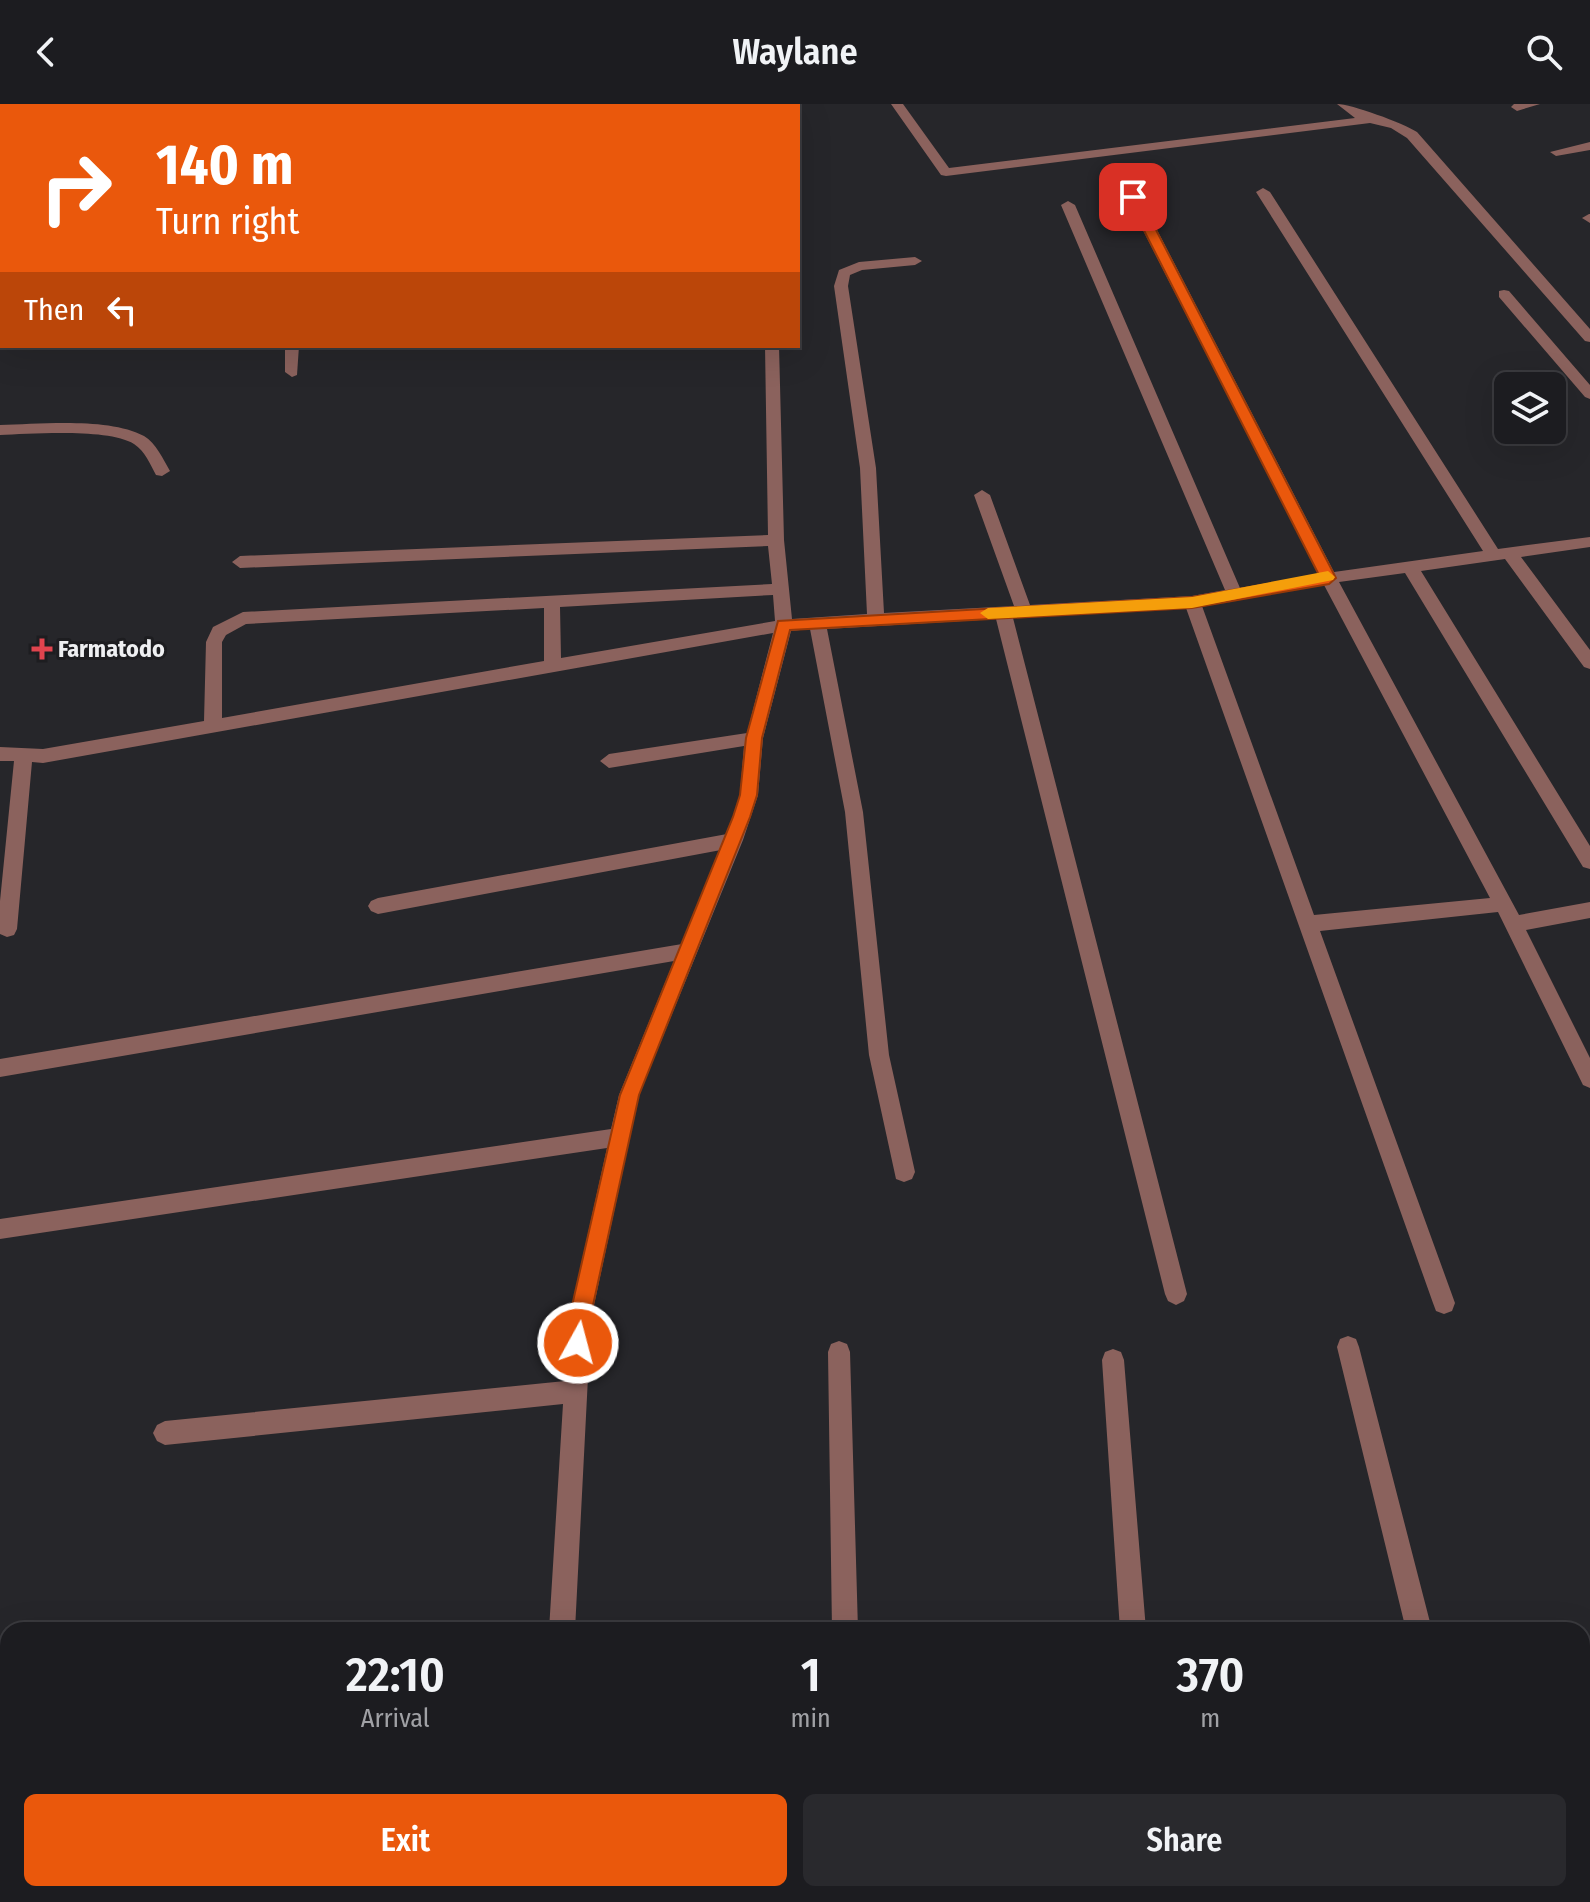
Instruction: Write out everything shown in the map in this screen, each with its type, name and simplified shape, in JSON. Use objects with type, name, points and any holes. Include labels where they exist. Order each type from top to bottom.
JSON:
[{"type":"street","points":[[897,104],[946,172],[1366,120],[1397,125],[1412,135],[1590,338]]},
{"type":"street","points":[[1343,104],[1366,120]]},
{"type":"street","points":[[1517,107],[1534,104]]},
{"type":"street","points":[[1556,152],[1590,146]]},
{"type":"street","points":[[1263,192],[1502,554],[1590,663]]},
{"type":"street","points":[[1133,197],[1329,578],[1504,904],[1590,1079]]},
{"type":"street","points":[[1068,205],[1235,595]]},
{"type":"street","points":[[876,620],[868,468],[841,286],[844,273],[859,266],[915,261]]},
{"type":"street","points":[[1504,294],[1590,394]]},
{"type":"street","points":[[292,348],[292,372]]},
{"type":"street","points":[[562,1622],[580,1319],[629,1095],[734,840],[749,795],[754,738],[784,625],[776,540],[772,348]]},
{"type":"street","points":[[0,430],[87,431],[136,438],[152,453],[162,471]]},
{"type":"street","points":[[982,495],[1024,612]]},
{"type":"street","points":[[240,562],[776,540]]},
{"type":"street","points":[[0,754],[23,757],[213,726],[784,625],[1192,602],[1329,578],[1590,542]]},
{"type":"street","points":[[1410,567],[1590,862]]},
{"type":"street","points":[[213,726],[214,642],[219,631],[243,618],[780,589]]},
{"type":"street","points":[[1192,602],[1444,1303]]},
{"type":"street","points":[[552,603],[553,666]]},
{"type":"street","points":[[1003,612],[1176,1294]]},
{"type":"street","points":[[817,623],[854,812],[879,1055],[904,1172]]},
{"type":"street","points":[[609,761],[754,738]]},
{"type":"street","points":[[7,929],[23,757]]},
{"type":"street","points":[[378,906],[734,840]]},
{"type":"street","points":[[1307,924],[1504,904]]},
{"type":"street","points":[[1514,924],[1590,910]]},
{"type":"street","points":[[0,1068],[686,951]]},
{"type":"street","points":[[0,1229],[620,1137]]},
{"type":"street","points":[[1348,1347],[1417,1622]]},
{"type":"street","points":[[839,1352],[845,1622]]},
{"type":"street","points":[[1113,1360],[1132,1622]]},
{"type":"street","points":[[165,1433],[575,1391]]},
{"type":"slow traffic","points":[[988,613],[1192,602],[1328,577]]},
{"type":"place","name":"Farmatodo","points":[[42,649]]},
{"type":"route","points":[[578,1343],[580,1319],[629,1095],[734,840],[749,795],[754,738],[784,625],[1192,602],[1329,578],[1133,197]]}]
